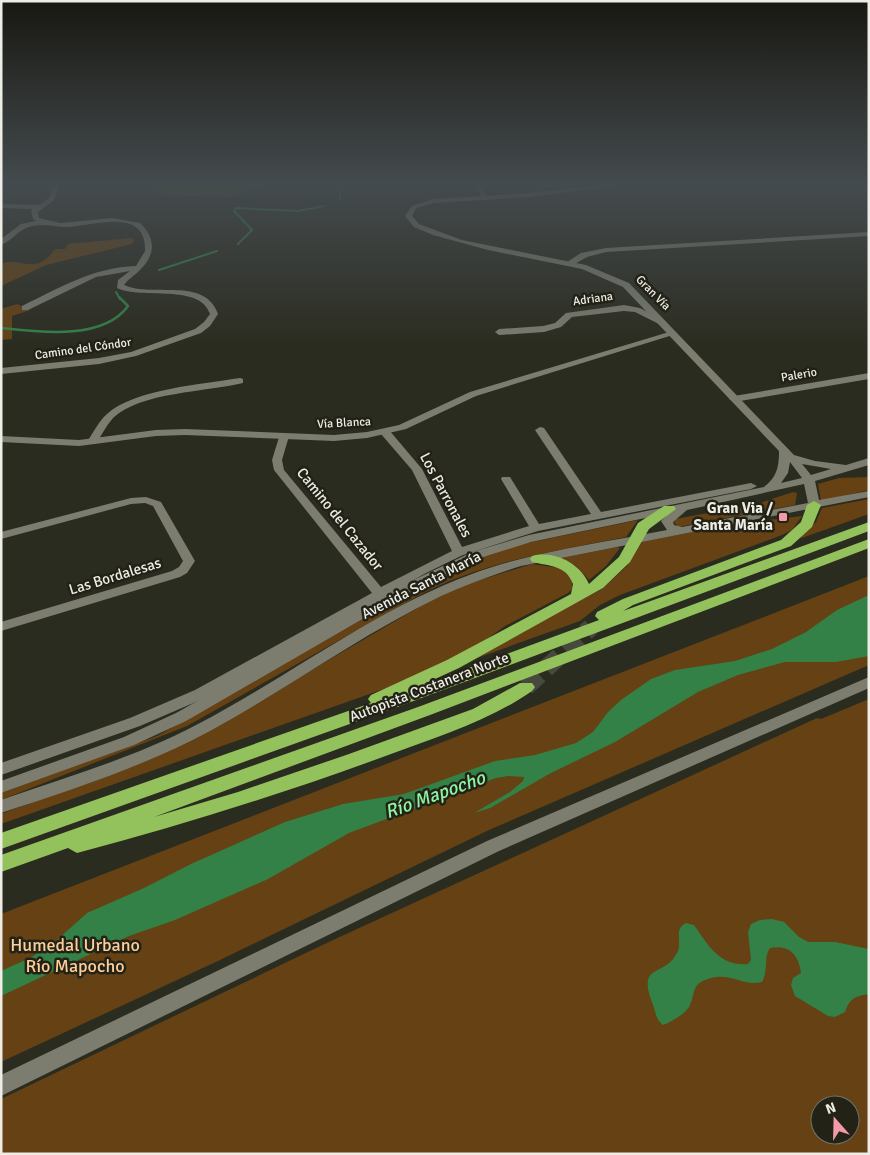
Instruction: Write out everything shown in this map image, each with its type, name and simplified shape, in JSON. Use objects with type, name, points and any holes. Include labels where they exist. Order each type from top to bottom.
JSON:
[{"type":"highway","points":[[603,616],[628,602],[786,543],[807,524],[814,505]]},
{"type":"highway","points":[[226,762],[412,684],[576,598],[615,571],[632,549],[635,540],[648,521],[669,509]]},
{"type":"highway","name":"Autopista Costanera Norte","points":[[1,841],[394,702],[869,526]]},
{"type":"highway","name":"Autopista Costanera Norte","points":[[6,862],[424,711],[869,543]]},
{"type":"highway","points":[[537,559],[558,562],[572,570],[581,584],[576,598]]},
{"type":"highway","points":[[6,862],[117,835],[260,793],[480,713],[514,696],[526,687]]},
{"type":"street","name":"Camino del Cóndor","points":[[1,371],[124,356],[198,331],[210,321],[214,314],[213,308],[200,297],[183,292],[121,287],[121,282],[147,258],[150,250],[147,239]]},
{"type":"street","name":"Gran Vía","points":[[452,239],[568,264],[598,272],[626,285],[787,454],[809,480]]},
{"type":"street","points":[[568,264],[584,255],[606,250],[788,239]]},
{"type":"street","points":[[24,308],[106,271],[136,268]]},
{"type":"street","name":"Adriana","points":[[499,332],[544,329],[558,325],[569,315],[624,308],[638,310],[662,322]]},
{"type":"street","name":"Vía Blanca","points":[[1,439],[65,443],[92,442],[170,432],[347,437],[385,432],[409,424],[474,394],[672,334]]},
{"type":"street","name":"Palerio","points":[[734,399],[869,376]]},
{"type":"street","points":[[92,442],[110,416],[128,405],[154,397],[240,381]]},
{"type":"street","points":[[540,430],[598,516]]},
{"type":"street","name":"Los Parronales","points":[[385,432],[414,463],[459,552]]},
{"type":"street","name":"Camino del Cazador","points":[[284,436],[277,460],[279,470],[379,593]]},
{"type":"street","points":[[767,490],[782,477],[787,454],[814,464],[850,467]]},
{"type":"street","name":"Avenida Santa María","points":[[1,787],[164,726],[407,588],[460,562],[521,541],[767,490],[809,480],[869,461]]},
{"type":"street","points":[[506,479],[536,528]]},
{"type":"street","points":[[809,480],[814,505]]},
{"type":"street","name":"Avenida Santa María","points":[[1,769],[169,708],[200,694],[379,593],[459,552],[536,528],[751,486]]},
{"type":"street","name":"Avenida Santa María","points":[[1,806],[181,738],[222,717],[421,600],[479,575],[537,559],[869,494]]},
{"type":"street","name":"Las Bordalesas","points":[[1,536],[131,501],[146,500],[157,504],[187,556],[188,561],[183,570],[1,627]]},
{"type":"street","points":[[681,531],[669,527],[667,521],[671,515],[686,506]]},
{"type":"street","points":[[1,1086],[501,842],[869,682]]},
{"type":"green space","points":[[122,239],[133,239],[134,241],[132,244],[46,265],[1,286],[1,264],[14,262],[34,264],[41,262],[48,258],[55,249],[65,249],[68,244]]},
{"type":"green space","points":[[17,304],[30,310],[12,316],[12,339],[1,340],[1,309]]},
{"type":"green space","points":[[869,477],[869,490],[821,501],[818,484],[839,478]]},
{"type":"green space","points":[[793,492],[797,493],[795,505],[678,527],[674,522],[675,519],[757,504]]},
{"type":"green space","points":[[869,499],[869,514],[802,538],[799,537],[816,522],[822,508]]},
{"type":"green space","points":[[802,516],[792,530],[782,535],[620,595],[600,605],[580,621],[477,658],[476,656],[602,589],[626,567],[642,542],[725,525]]},
{"type":"green space","points":[[638,520],[626,537],[518,559],[492,566],[441,585],[416,597],[187,726],[1,800],[1,793],[157,736],[412,591],[482,556],[518,545]]},
{"type":"green space","points":[[620,548],[606,566],[589,580],[577,567],[561,558]]},
{"type":"green space","points":[[532,564],[560,568],[572,579],[572,589],[568,593],[505,626],[477,646],[398,684],[1,824],[1,814],[131,766],[209,730],[426,603],[461,586]]},
{"type":"green space","name":"Humedal Urbano Río Mapocho","points":[[869,576],[869,665],[489,830],[220,960],[1,1062],[1,914]]},
{"type":"green space","points":[[869,699],[869,1154],[1,1154],[1,1099],[333,940],[817,718],[821,719]]},
{"type":"water","name":"Río Mapocho","points":[[869,595],[869,656],[836,662],[785,662],[738,675],[698,692],[615,742],[549,774],[490,808],[474,813],[510,792],[523,781],[524,777],[508,776],[496,778],[349,833],[268,879],[175,920],[129,936],[1,996],[1,971],[32,957],[58,939],[87,913],[144,888],[191,864],[285,822],[343,804],[404,794],[495,761],[535,755],[576,743],[593,732],[608,712],[621,700],[651,679],[675,670],[735,661],[772,649],[806,632],[837,610]]},
{"type":"water","points":[[772,919],[784,922],[799,937],[808,942],[835,942],[869,949],[869,994],[854,998],[845,1012],[835,1017],[828,1016],[795,996],[791,985],[793,978],[801,973],[798,961],[788,949],[777,947],[770,948],[768,952],[762,982],[755,983],[722,977],[705,980],[696,987],[686,1011],[666,1024],[663,1025],[659,1021],[656,1016],[648,982],[654,972],[672,961],[677,953],[679,949],[679,932],[682,926],[686,923],[694,925],[710,947],[722,958],[738,964],[748,964],[751,960],[748,932],[751,924],[760,920]]},
{"type":"waterway","points":[[238,244],[243,239]]},
{"type":"waterway","points":[[159,270],[217,251]]},
{"type":"waterway","points":[[116,292],[120,299]]},
{"type":"waterway","points":[[1,328],[69,332],[103,325],[117,317],[128,306],[119,297]]},
{"type":"tunnel","points":[[526,687],[591,627]]},
{"type":"place","name":"Gran Via / Santa María","points":[[783,517]]}]
